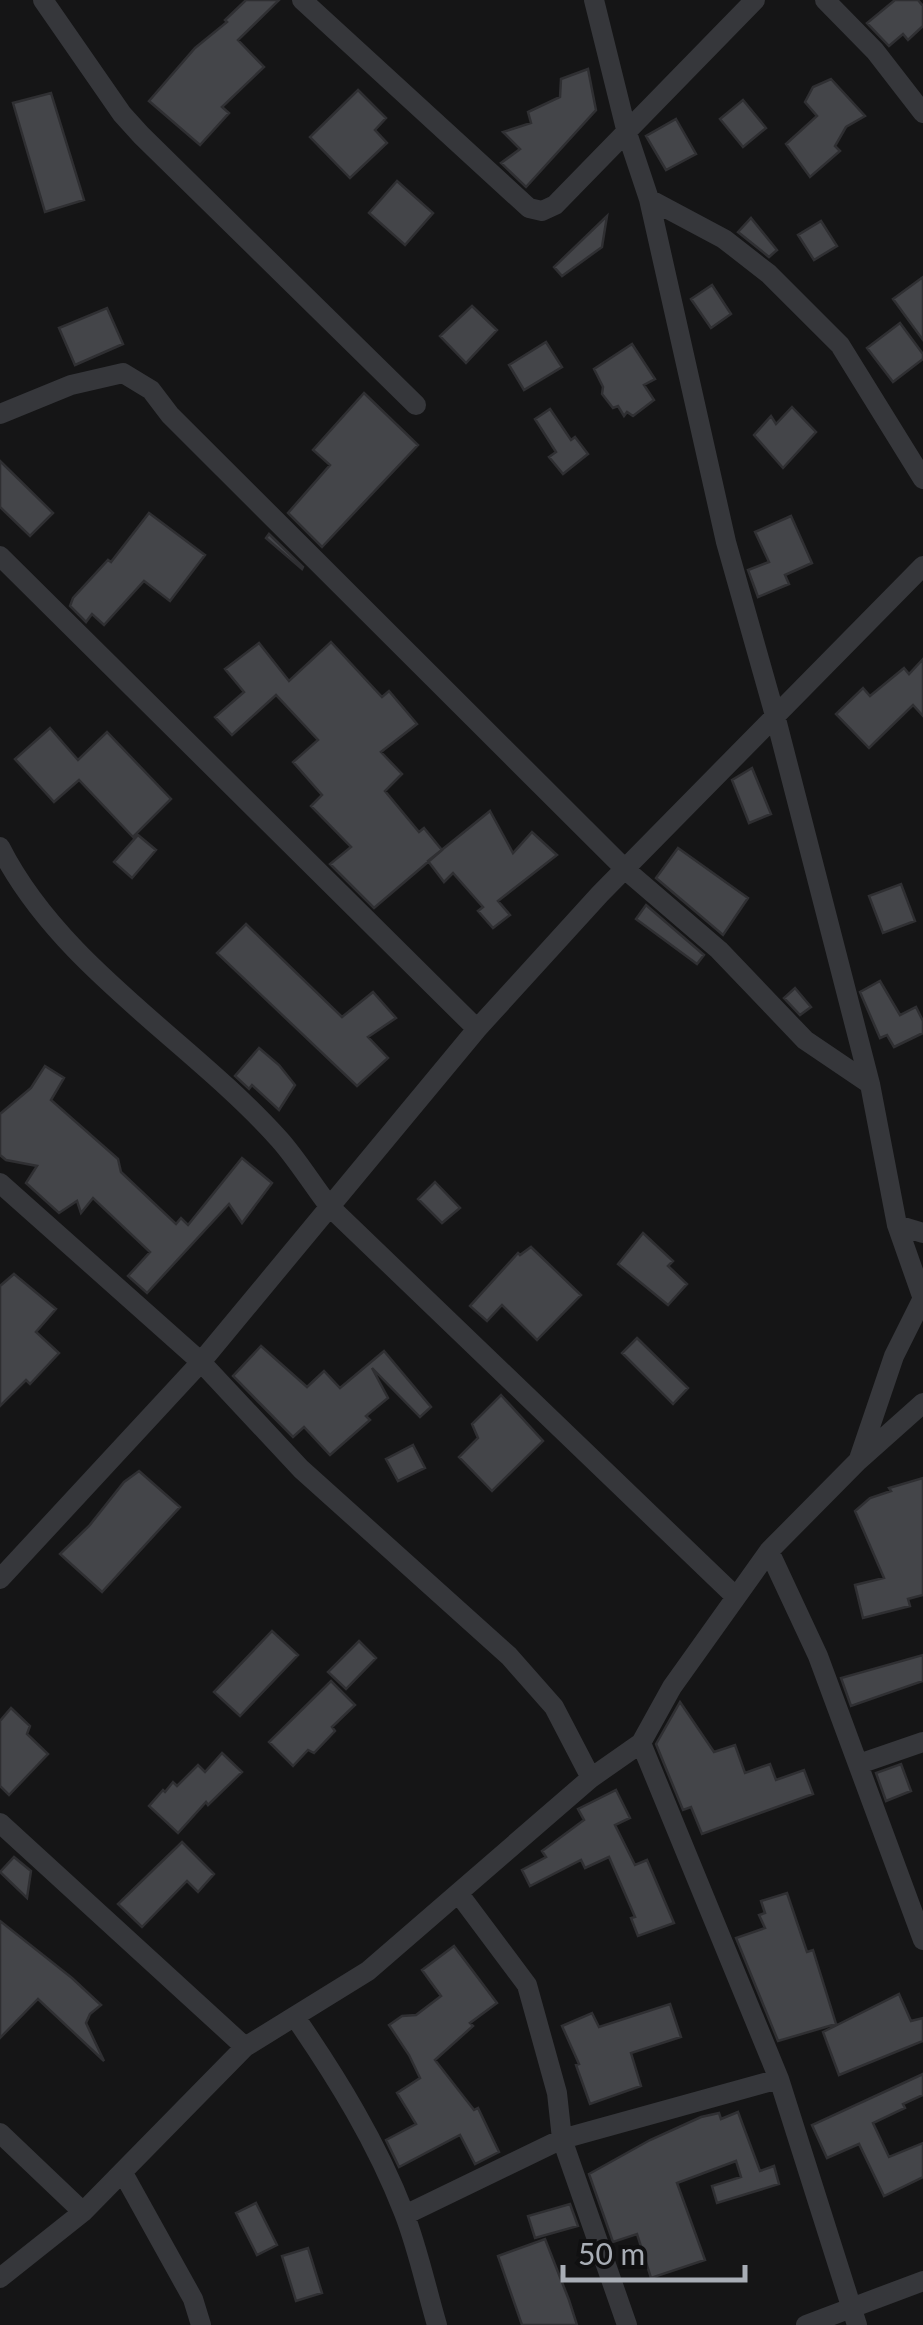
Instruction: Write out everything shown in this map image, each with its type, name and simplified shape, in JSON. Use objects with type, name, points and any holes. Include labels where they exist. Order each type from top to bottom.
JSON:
[{"type":"street","points":[[44,0],[132,124],[416,404]]},
{"type":"street","points":[[302,0],[530,208],[542,210],[555,204],[754,0]]},
{"type":"street","points":[[594,0],[626,133],[649,199],[726,542],[870,1084],[898,1224],[923,1298],[894,1356],[858,1461]]},
{"type":"street","points":[[825,0],[875,51],[923,113]]},
{"type":"street","points":[[649,199],[724,238],[769,274],[840,346],[923,479]]},
{"type":"street","points":[[0,414],[71,385],[123,373],[151,390],[170,415],[627,871],[719,950],[805,1040],[870,1084]]},
{"type":"street","points":[[0,556],[477,1029]]},
{"type":"street","points":[[0,1579],[201,1362],[477,1029],[600,894],[627,871],[923,566]]},
{"type":"street","points":[[0,847],[16,879],[54,927],[279,1140],[329,1206],[736,1597]]},
{"type":"street","points":[[0,1183],[201,1362],[301,1470],[509,1656],[554,1707],[591,1778]]},
{"type":"street","points":[[898,1224],[923,1232]]},
{"type":"street","points":[[0,2278],[83,2212],[245,2048],[368,1971],[591,1778],[642,1743],[672,1687],[768,1551],[923,1403]]},
{"type":"street","points":[[768,1551],[818,1656],[923,1940]]},
{"type":"street","points":[[859,1764],[923,1742]]},
{"type":"street","points":[[642,1743],[779,2079],[854,2318]]},
{"type":"street","points":[[0,1823],[245,2048]]},
{"type":"street","points":[[460,1894],[527,1984],[557,2093],[562,2140],[627,2325]]},
{"type":"street","points":[[295,2017],[338,2080],[405,2215],[437,2325]]},
{"type":"street","points":[[405,2215],[562,2140],[779,2079]]},
{"type":"street","points":[[0,2134],[83,2212]]},
{"type":"street","points":[[123,2173],[193,2299],[201,2325]]},
{"type":"street","points":[[806,2325],[854,2318],[923,2281]]},
{"type":"building","points":[[246,0],[279,0],[238,40],[264,67],[222,107],[229,113],[200,145],[149,101],[195,48]]},
{"type":"building","points":[[895,0],[918,0],[923,6],[923,26],[908,40],[903,34],[889,46],[867,23]]},
{"type":"building","points":[[588,69],[596,110],[526,187],[501,163],[520,149],[503,132],[531,123],[528,112],[560,97],[561,79]]},
{"type":"building","points":[[831,79],[865,116],[846,127],[835,146],[840,151],[810,177],[786,144],[817,116],[805,102],[813,87]]},
{"type":"building","points":[[358,90],[386,118],[375,130],[387,143],[350,178],[310,137]]},
{"type":"building","points":[[51,93],[84,200],[45,212],[13,103]]},
{"type":"building","points":[[743,100],[766,128],[743,147],[720,119]]},
{"type":"building","points":[[676,119],[696,154],[666,170],[646,136]]},
{"type":"building","points":[[397,181],[433,213],[405,245],[369,213]]},
{"type":"building","points":[[607,216],[602,247],[562,276],[554,267]]},
{"type":"building","points":[[751,218],[777,250],[769,257],[738,232]]},
{"type":"building","points":[[821,221],[837,246],[814,260],[798,235]]},
{"type":"building","points":[[923,277],[923,340],[893,299]]},
{"type":"building","points":[[712,285],[731,314],[711,328],[691,299]]},
{"type":"building","points":[[472,306],[497,330],[466,363],[440,336]]},
{"type":"building","points":[[107,308],[123,344],[75,365],[59,328]]},
{"type":"building","points":[[900,323],[923,359],[893,382],[867,348]]},
{"type":"building","points":[[546,342],[562,367],[524,390],[509,365]]},
{"type":"building","points":[[632,344],[655,379],[644,385],[654,400],[633,416],[627,412],[624,416],[602,394],[603,387],[594,369]]},
{"type":"building","points":[[364,393],[418,445],[322,547],[288,513],[330,465],[313,450]]},
{"type":"building","points":[[792,407],[816,432],[783,468],[754,435],[771,416],[776,424]]},
{"type":"building","points":[[550,409],[571,440],[575,437],[588,454],[563,474],[549,457],[556,452],[535,419]]},
{"type":"building","points":[[0,461],[53,513],[30,536],[0,507]]},
{"type":"building","points":[[149,513],[205,555],[170,601],[144,581],[104,625],[92,614],[86,622],[70,606],[73,598],[108,560],[111,562]]},
{"type":"building","points":[[791,516],[812,563],[785,575],[789,584],[758,597],[748,570],[769,562],[755,532]]},
{"type":"building","points":[[269,534],[303,567],[302,569],[266,538]]},
{"type":"building","points":[[331,642],[382,697],[389,691],[417,724],[381,752],[402,774],[385,791],[419,832],[424,828],[442,850],[374,908],[330,864],[351,847],[311,806],[322,795],[293,762],[318,740],[276,695],[232,735],[215,717],[244,692],[225,669],[259,643],[289,681]]},
{"type":"building","points":[[923,659],[923,716],[913,705],[869,748],[836,714],[863,688],[870,696],[904,668],[909,674]]},
{"type":"building","points":[[50,728],[78,760],[107,732],[171,799],[133,837],[79,780],[54,802],[15,759]]},
{"type":"building","points":[[752,768],[771,814],[749,823],[732,780]]},
{"type":"building","points":[[490,811],[513,853],[532,832],[557,855],[498,901],[510,915],[493,928],[478,911],[483,907],[453,873],[444,882],[428,861]]},
{"type":"building","points":[[138,835],[156,850],[132,878],[114,862]]},
{"type":"building","points":[[678,848],[748,898],[723,935],[656,878]]},
{"type":"building","points":[[901,884],[915,921],[883,933],[869,896]]},
{"type":"building","points":[[646,905],[704,955],[697,964],[636,919]]},
{"type":"building","points":[[246,924],[342,1017],[373,992],[396,1018],[368,1037],[388,1058],[357,1086],[217,953]]},
{"type":"building","points":[[880,981],[900,1015],[916,1007],[923,1021],[923,1033],[894,1047],[887,1035],[880,1038],[860,992]]},
{"type":"building","points":[[795,988],[811,1007],[800,1015],[784,998]]},
{"type":"building","points":[[259,1048],[295,1085],[279,1110],[252,1085],[249,1089],[235,1076]]},
{"type":"building","points":[[45,1066],[64,1078],[51,1100],[118,1159],[121,1172],[176,1224],[181,1218],[188,1225],[242,1158],[272,1183],[242,1223],[229,1204],[147,1293],[128,1276],[150,1252],[93,1198],[81,1213],[77,1201],[59,1213],[26,1183],[37,1166],[6,1160],[0,1155],[0,1114],[31,1088]]},
{"type":"building","points":[[435,1182],[460,1208],[442,1223],[418,1199]]},
{"type":"building","points":[[643,1233],[673,1261],[668,1266],[687,1284],[668,1305],[618,1264]]},
{"type":"building","points":[[531,1247],[581,1295],[537,1340],[502,1305],[487,1321],[470,1306],[518,1253]]},
{"type":"building","points":[[14,1274],[56,1309],[36,1332],[59,1353],[30,1384],[26,1380],[0,1406],[0,1286]]},
{"type":"building","points":[[637,1338],[688,1388],[673,1404],[622,1353]]},
{"type":"building","points":[[261,1346],[307,1387],[324,1371],[340,1388],[384,1351],[431,1407],[420,1417],[372,1368],[388,1398],[366,1416],[370,1420],[330,1455],[304,1427],[293,1437],[233,1376]]},
{"type":"building","points":[[501,1395],[543,1441],[492,1491],[459,1457],[478,1438],[472,1424]]},
{"type":"building","points":[[413,1445],[425,1468],[398,1481],[386,1459]]},
{"type":"building","points":[[139,1471],[180,1507],[102,1592],[60,1554],[89,1526],[124,1482]]},
{"type":"building","points":[[923,1478],[923,1595],[908,1599],[910,1606],[863,1618],[855,1585],[884,1578],[855,1511],[870,1498],[891,1491],[889,1488]]},
{"type":"building","points":[[272,1631],[298,1655],[240,1716],[214,1692]]},
{"type":"building","points":[[359,1641],[376,1658],[346,1689],[328,1672]]},
{"type":"building","points":[[923,1655],[923,1681],[851,1706],[841,1678]]},
{"type":"building","points":[[331,1681],[355,1705],[332,1727],[335,1731],[314,1753],[308,1750],[293,1766],[269,1742]]},
{"type":"building","points":[[680,1702],[714,1752],[735,1745],[745,1773],[770,1764],[776,1780],[804,1770],[813,1794],[702,1834],[691,1807],[683,1810],[656,1744]]},
{"type":"building","points":[[11,1708],[30,1726],[27,1734],[48,1754],[9,1795],[0,1786],[0,1721]]},
{"type":"building","points":[[222,1753],[242,1772],[208,1805],[206,1802],[178,1833],[149,1806],[163,1790],[173,1782],[177,1786],[198,1765],[205,1772]]},
{"type":"building","points":[[901,1764],[911,1791],[886,1801],[876,1773]]},
{"type":"building","points":[[616,1790],[630,1818],[615,1825],[635,1865],[647,1860],[674,1923],[638,1936],[631,1918],[635,1917],[609,1857],[585,1868],[581,1860],[530,1886],[522,1870],[546,1857],[542,1851],[584,1820],[578,1809]]},
{"type":"building","points":[[182,1842],[214,1874],[198,1892],[187,1881],[142,1927],[118,1904]]},
{"type":"building","points":[[14,1857],[31,1871],[27,1898],[0,1872]]},
{"type":"building","points":[[787,1893],[807,1952],[813,1950],[836,2024],[778,2041],[736,1938],[765,1928],[759,1915],[765,1913],[761,1901]]},
{"type":"building","points":[[0,1921],[101,2005],[86,2023],[104,2061],[38,1999],[0,2038]]},
{"type":"building","points":[[454,1946],[497,2003],[470,2023],[473,2026],[435,2060],[474,2110],[478,2108],[499,2152],[475,2164],[460,2135],[399,2167],[386,2140],[416,2124],[397,2093],[420,2078],[389,2025],[402,2016],[416,2015],[441,1996],[422,1970]]},
{"type":"building","points":[[899,1994],[911,2021],[923,2018],[923,2041],[839,2075],[823,2032]]},
{"type":"building","points":[[670,2004],[681,2037],[631,2053],[641,2086],[590,2104],[576,2065],[579,2064],[562,2026],[592,2013],[599,2027]]},
{"type":"building","points":[[923,2074],[923,2095],[873,2123],[889,2157],[923,2143],[923,2177],[884,2196],[859,2144],[827,2158],[812,2125]]},
{"type":"building","points":[[738,2112],[760,2171],[774,2166],[779,2184],[717,2203],[712,2186],[741,2177],[736,2161],[677,2183],[705,2260],[651,2278],[637,2234],[613,2242],[589,2174],[701,2117],[719,2113],[721,2119]]},
{"type":"building","points":[[256,2203],[277,2245],[257,2255],[236,2213]]},
{"type":"building","points":[[570,2204],[578,2226],[535,2238],[528,2216]]},
{"type":"building","points":[[545,2239],[577,2325],[522,2325],[498,2256]]},
{"type":"building","points":[[308,2248],[322,2293],[296,2301],[282,2256]]}]
